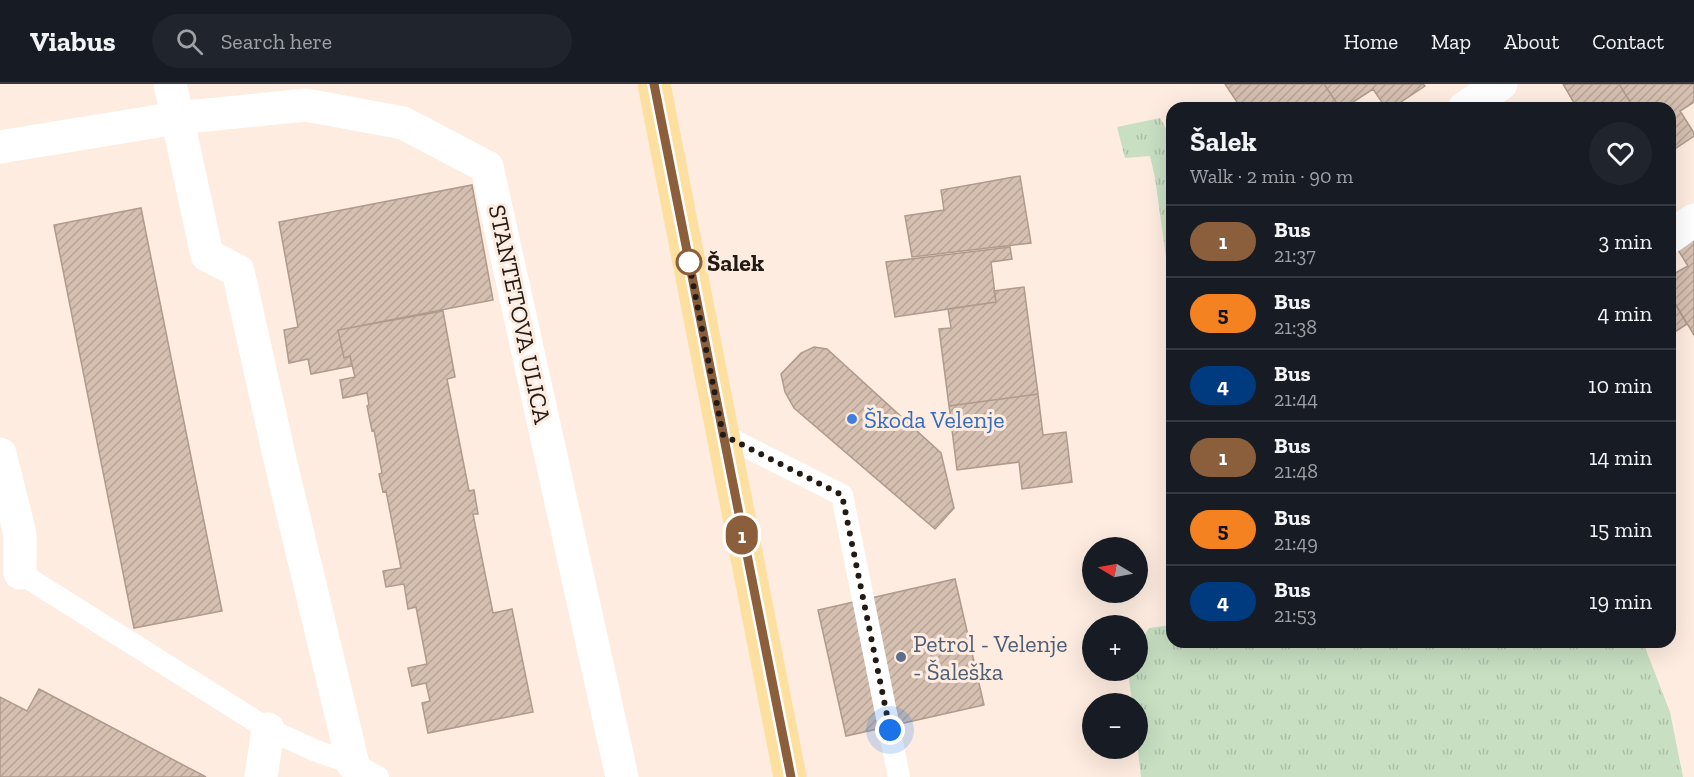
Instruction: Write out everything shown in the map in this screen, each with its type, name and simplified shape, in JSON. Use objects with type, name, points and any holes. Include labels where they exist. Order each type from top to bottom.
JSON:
[{"type":"main road","points":[[654,84],[790,777]]},
{"type":"street","points":[[170,84],[207,255],[238,271],[281,464],[366,771]]},
{"type":"street","points":[[1473,102],[1501,84]]},
{"type":"street","name":"STANTETOVA ULICA","points":[[0,147],[177,118],[306,105],[403,123],[487,166],[622,777]]},
{"type":"street","points":[[1676,233],[1694,220]]},
{"type":"street","points":[[0,454],[10,536],[20,573]]},
{"type":"street","points":[[261,777],[268,729]]},
{"type":"lane","points":[[723,435],[842,495],[899,777]]},
{"type":"lane","points":[[20,573],[268,729],[366,771]]},
{"type":"green space","points":[[1160,118],[1166,128],[1166,257],[1150,156],[1125,158],[1117,127]]},
{"type":"green space","points":[[1166,626],[1166,648],[1645,648],[1670,712],[1683,777],[1141,777],[1139,759],[1148,759],[1148,693],[1131,693],[1129,681],[1148,681],[1148,630]]},
{"type":"building","points":[[1225,84],[1324,84],[1336,102],[1237,102]]},
{"type":"building","points":[[1324,84],[1423,84],[1425,86],[1401,102],[1382,102],[1373,89],[1353,102],[1336,102]]},
{"type":"building","points":[[1563,84],[1619,84],[1630,102],[1574,102]]},
{"type":"building","points":[[1619,84],[1694,84],[1694,102],[1680,111],[1694,136],[1676,148],[1676,102],[1630,102]]},
{"type":"building","points":[[1020,176],[1031,243],[912,257],[905,216],[944,210],[941,190]]},
{"type":"building","points":[[472,185],[493,300],[338,330],[344,358],[350,356],[352,366],[311,374],[308,359],[289,363],[284,330],[298,327],[279,222]]},
{"type":"building","points":[[141,208],[222,611],[134,628],[54,225]]},
{"type":"building","points":[[1694,223],[1694,335],[1676,305],[1676,273],[1688,266],[1676,247],[1676,234]]},
{"type":"building","points":[[1010,247],[1012,259],[991,262],[996,302],[895,317],[886,262]]},
{"type":"building","points":[[1024,287],[1038,394],[949,406],[939,329],[951,328],[948,309],[996,302],[994,291]]},
{"type":"building","points":[[1676,305],[1687,324],[1676,331]]},
{"type":"building","points":[[443,311],[455,377],[447,379],[469,491],[474,490],[478,514],[473,514],[493,613],[512,609],[533,712],[428,733],[422,703],[430,701],[426,683],[412,686],[408,668],[427,664],[416,607],[408,609],[404,584],[386,587],[383,571],[401,568],[386,491],[383,492],[379,474],[382,473],[367,406],[369,405],[367,393],[343,398],[340,380],[355,377],[350,356],[344,358],[338,330]]},
{"type":"building","points":[[814,347],[827,349],[941,453],[954,508],[935,529],[794,408],[785,392],[781,374],[801,353]]},
{"type":"building","points":[[1038,394],[1043,435],[1066,432],[1072,482],[1022,489],[1019,462],[957,470],[949,406]]},
{"type":"building","name":"Petrol - Velenje - Šaleška","points":[[955,579],[984,705],[846,736],[818,610]]},
{"type":"building","points":[[39,689],[206,777],[0,777],[0,697],[27,711]]},
{"type":"bus line","name":"1","points":[[654,84],[791,777]]},
{"type":"place","name":"Šalek","points":[[689,262]]},
{"type":"place","name":"Škoda Velenje","points":[[852,419]]},
{"type":"place","name":"Petrol - Velenje - Šaleška","points":[[901,657]]},
{"type":"route","points":[[689,262],[687,253],[723,435],[842,495],[890,730]]}]
